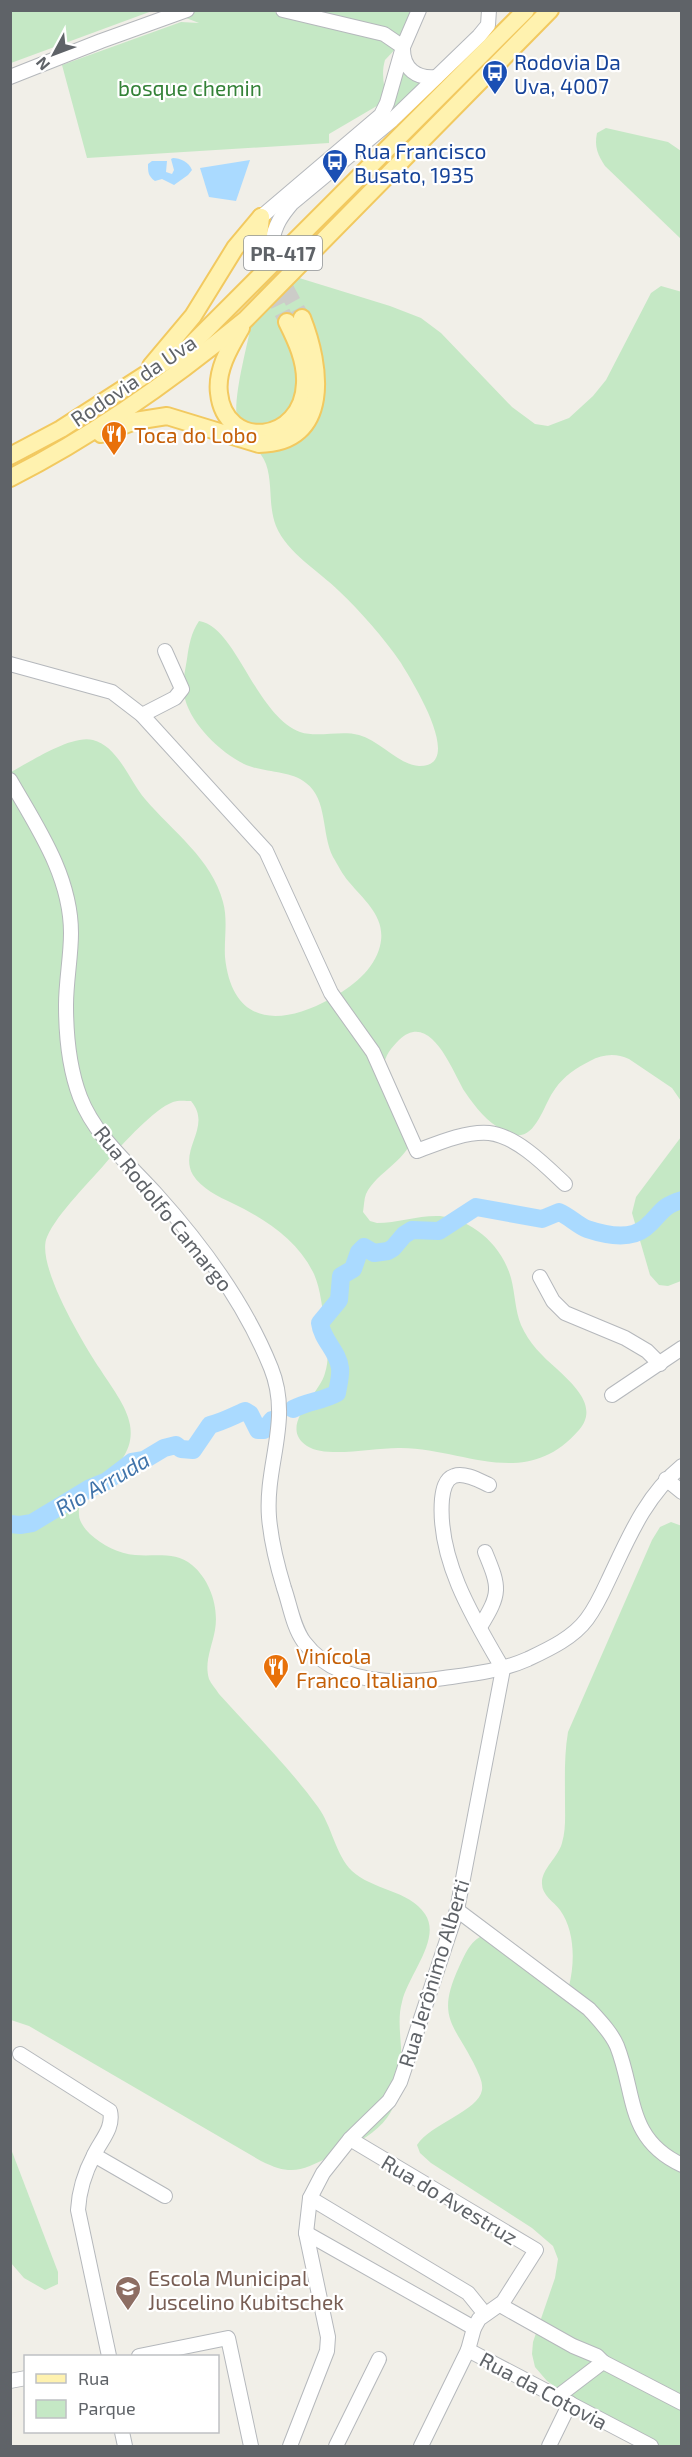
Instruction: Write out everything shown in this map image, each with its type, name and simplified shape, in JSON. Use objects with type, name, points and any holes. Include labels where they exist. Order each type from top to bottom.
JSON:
[{"type":"main road","name":"Rodovia da Uva","points":[[10,478],[78,442],[192,363],[245,320],[550,10]]},
{"type":"main road","name":"Rodovia da Uva","points":[[10,456],[61,429],[190,346],[525,11]]},
{"type":"main road","points":[[141,377],[193,316],[235,248],[261,217]]},
{"type":"main road","points":[[261,217],[265,243]]},
{"type":"main road","points":[[78,442],[135,421],[167,416],[259,444],[270,444],[290,437],[304,424],[314,405],[317,365],[311,341],[294,320],[303,363],[304,391],[295,415],[284,427],[268,434],[253,433],[238,427],[228,417],[219,392],[224,362],[245,320]]},
{"type":"street","points":[[10,77],[187,10]]},
{"type":"street","points":[[283,10],[384,34],[403,47],[405,64],[411,71],[427,78],[436,77]]},
{"type":"street","points":[[261,217],[381,115],[387,103],[403,47],[419,10]]},
{"type":"street","points":[[265,243],[280,216],[292,203],[392,120],[479,36],[488,25],[489,10]]},
{"type":"street","points":[[520,10],[525,11]]},
{"type":"street","points":[[142,715],[175,698],[182,689],[165,651]]},
{"type":"street","points":[[10,664],[112,692],[142,715],[266,851],[331,993],[373,1052],[417,1151],[439,1143],[490,1133],[516,1143],[543,1163],[565,1184]]},
{"type":"street","name":"Rua Rodolfo Camargo","points":[[10,780],[50,848],[64,889],[71,930],[66,1005],[69,1058],[81,1099],[95,1125],[110,1145],[158,1196],[239,1300],[257,1333],[276,1381],[280,1425],[269,1488],[269,1517],[276,1561],[296,1627],[303,1640],[319,1658],[336,1669],[360,1677],[392,1683],[503,1669]]},
{"type":"street","points":[[540,1277],[553,1301],[565,1313],[625,1338],[647,1351],[660,1364]]},
{"type":"street","points":[[612,1395],[681,1348]]},
{"type":"street","points":[[489,1485],[465,1475],[454,1476],[447,1482],[442,1492],[441,1509],[445,1545],[453,1570],[503,1669],[558,1644],[574,1634],[587,1620],[598,1603],[640,1516],[666,1479],[681,1466]]},
{"type":"street","points":[[666,1479],[681,1492]]},
{"type":"street","points":[[480,1627],[498,1589],[485,1552]]},
{"type":"street","name":"Rua Jerônimo Alberti","points":[[290,2446],[327,2351],[328,2337],[325,2319],[306,2234],[310,2198],[323,2173],[350,2139],[389,2101],[400,2082],[457,1910],[503,1669]]},
{"type":"street","points":[[457,1910],[589,2008],[606,2028],[616,2045],[638,2124],[656,2148],[681,2164]]},
{"type":"street","points":[[20,2054],[110,2111],[112,2119],[110,2127],[94,2155],[79,2194],[78,2210],[109,2355]]},
{"type":"street","name":"Rua do Avestruz","points":[[350,2139],[536,2250],[500,2305],[485,2314],[474,2328],[468,2350],[421,2446]]},
{"type":"street","points":[[94,2155],[165,2196]]},
{"type":"street","points":[[310,2198],[468,2293],[485,2314]]},
{"type":"street","points":[[306,2234],[474,2328]]},
{"type":"street","points":[[500,2305],[681,2403]]},
{"type":"street","points":[[144,2355],[228,2338],[250,2446]]},
{"type":"street","name":"Rua da Cotovia","points":[[468,2350],[651,2446]]},
{"type":"street","points":[[336,2446],[379,2359]]},
{"type":"street","points":[[557,2397],[603,2362]]},
{"type":"street","points":[[549,2446],[570,2403]]},
{"type":"green space","points":[[11,10],[152,10],[152,11],[11,63]]},
{"type":"green space","name":"bosque chemin","points":[[179,11],[273,11],[284,17],[295,19],[306,17],[317,11],[427,11],[418,25],[385,60],[383,75],[387,100],[329,134],[329,143],[87,158],[62,65],[181,22],[199,23],[186,18]]},
{"type":"green space","points":[[400,71],[423,85],[391,112]]},
{"type":"green space","points":[[606,128],[668,142],[681,151],[681,239],[605,166],[596,143],[597,133]]},
{"type":"green space","points":[[283,273],[421,318],[441,333],[512,407],[535,424],[548,426],[569,418],[593,396],[606,380],[651,293],[661,286],[682,292],[681,1101],[672,1088],[629,1059],[614,1055],[605,1056],[585,1064],[566,1076],[551,1095],[537,1123],[527,1133],[514,1135],[492,1123],[478,1109],[465,1092],[440,1047],[431,1038],[421,1032],[411,1033],[399,1040],[391,1049],[385,1059],[384,1067],[389,1084],[405,1108],[412,1124],[411,1142],[400,1158],[371,1186],[365,1196],[363,1212],[370,1221],[377,1223],[432,1216],[452,1218],[475,1229],[494,1245],[507,1266],[519,1319],[528,1338],[582,1397],[586,1413],[579,1430],[559,1448],[538,1459],[517,1463],[494,1462],[401,1448],[327,1452],[307,1446],[299,1438],[296,1429],[303,1410],[322,1381],[328,1350],[321,1300],[314,1274],[299,1250],[279,1231],[211,1192],[193,1175],[189,1156],[198,1120],[197,1111],[191,1101],[175,1101],[165,1106],[139,1128],[67,1207],[47,1237],[45,1249],[54,1284],[83,1342],[122,1403],[130,1425],[130,1441],[125,1454],[117,1466],[87,1495],[81,1505],[79,1518],[81,1523],[95,1538],[117,1551],[135,1555],[172,1556],[192,1565],[198,1571],[212,1594],[216,1612],[215,1630],[207,1667],[211,1683],[318,1807],[341,1856],[352,1871],[410,1900],[425,1914],[429,1924],[427,1946],[405,1991],[401,2007],[399,2087],[389,2115],[368,2136],[313,2165],[297,2170],[281,2169],[261,2161],[29,2026],[11,2020],[11,772],[51,750],[74,741],[93,740],[110,749],[123,765],[139,792],[201,859],[218,887],[225,916],[225,957],[229,979],[237,996],[248,1008],[261,1014],[276,1016],[293,1014],[311,1008],[354,983],[373,963],[377,955],[380,946],[380,927],[368,903],[347,879],[333,857],[321,808],[313,790],[300,779],[251,767],[235,759],[208,737],[194,718],[185,699],[183,684],[190,644],[199,621],[212,627],[224,638],[270,708],[284,723],[300,732],[359,735],[412,765],[419,766],[432,762],[438,752],[437,738],[431,720],[401,663],[356,608],[295,553],[281,536],[274,518],[266,464],[260,453],[240,430],[238,424],[236,415],[238,390],[258,292],[267,279]]},
{"type":"green space","points":[[681,1137],[681,1281],[668,1286],[659,1285],[650,1275],[632,1213],[636,1197]]},
{"type":"green space","points":[[671,1522],[682,1526],[681,2446],[657,2446],[587,2409],[547,2381],[535,2367],[532,2354],[533,2342],[555,2278],[558,2259],[553,2246],[532,2228],[431,2163],[420,2153],[417,2145],[432,2130],[464,2111],[479,2098],[482,2090],[479,2076],[455,2030],[448,2010],[452,1984],[464,1956],[473,1943],[487,1933],[569,1986],[573,1957],[569,1927],[560,1910],[544,1892],[542,1884],[544,1873],[560,1848],[564,1833],[565,1758],[568,1732],[652,1540],[660,1527]]},
{"type":"green space","points":[[11,2149],[58,2272],[58,2284],[45,2290],[24,2278],[11,2263]]},
{"type":"water","points":[[171,159],[187,163],[192,170],[174,185],[162,179],[155,181],[148,172],[148,164],[152,161],[167,161],[166,172],[172,174],[174,170]]},
{"type":"water","points":[[250,160],[236,201],[209,197],[200,168]]},
{"type":"waterway","name":"Rio Arruda","points":[[293,1409],[337,1393],[339,1362],[320,1323],[339,1300],[341,1276],[353,1269],[359,1252],[364,1247],[374,1253],[388,1251],[412,1230],[439,1231],[476,1207],[542,1219],[559,1212],[587,1229],[609,1234],[632,1234],[645,1228],[665,1208],[682,1200]]},
{"type":"waterway","name":"Rio Arruda","points":[[10,1524],[32,1523],[90,1488],[107,1481],[132,1462],[144,1460],[164,1448],[176,1445],[181,1449],[193,1450],[210,1425],[245,1411],[250,1414],[258,1430],[264,1430],[272,1420]]},
{"type":"tunnel","points":[[272,242],[275,262],[302,318]]},
{"type":"tunnel","points":[[258,245],[273,294],[287,322]]},
{"type":"place","name":"Rodovia Da Uva, 4007","points":[[495,96]]},
{"type":"place","name":"Rua Francisco Busato, 1935","points":[[335,185]]},
{"type":"place","name":"Toca do Lobo","points":[[114,457]]},
{"type":"place","name":"Vinícola Franco Italiano","points":[[276,1690]]},
{"type":"place","name":"Escola Municipal Juscelino Kubitschek","points":[[128,2312]]}]
